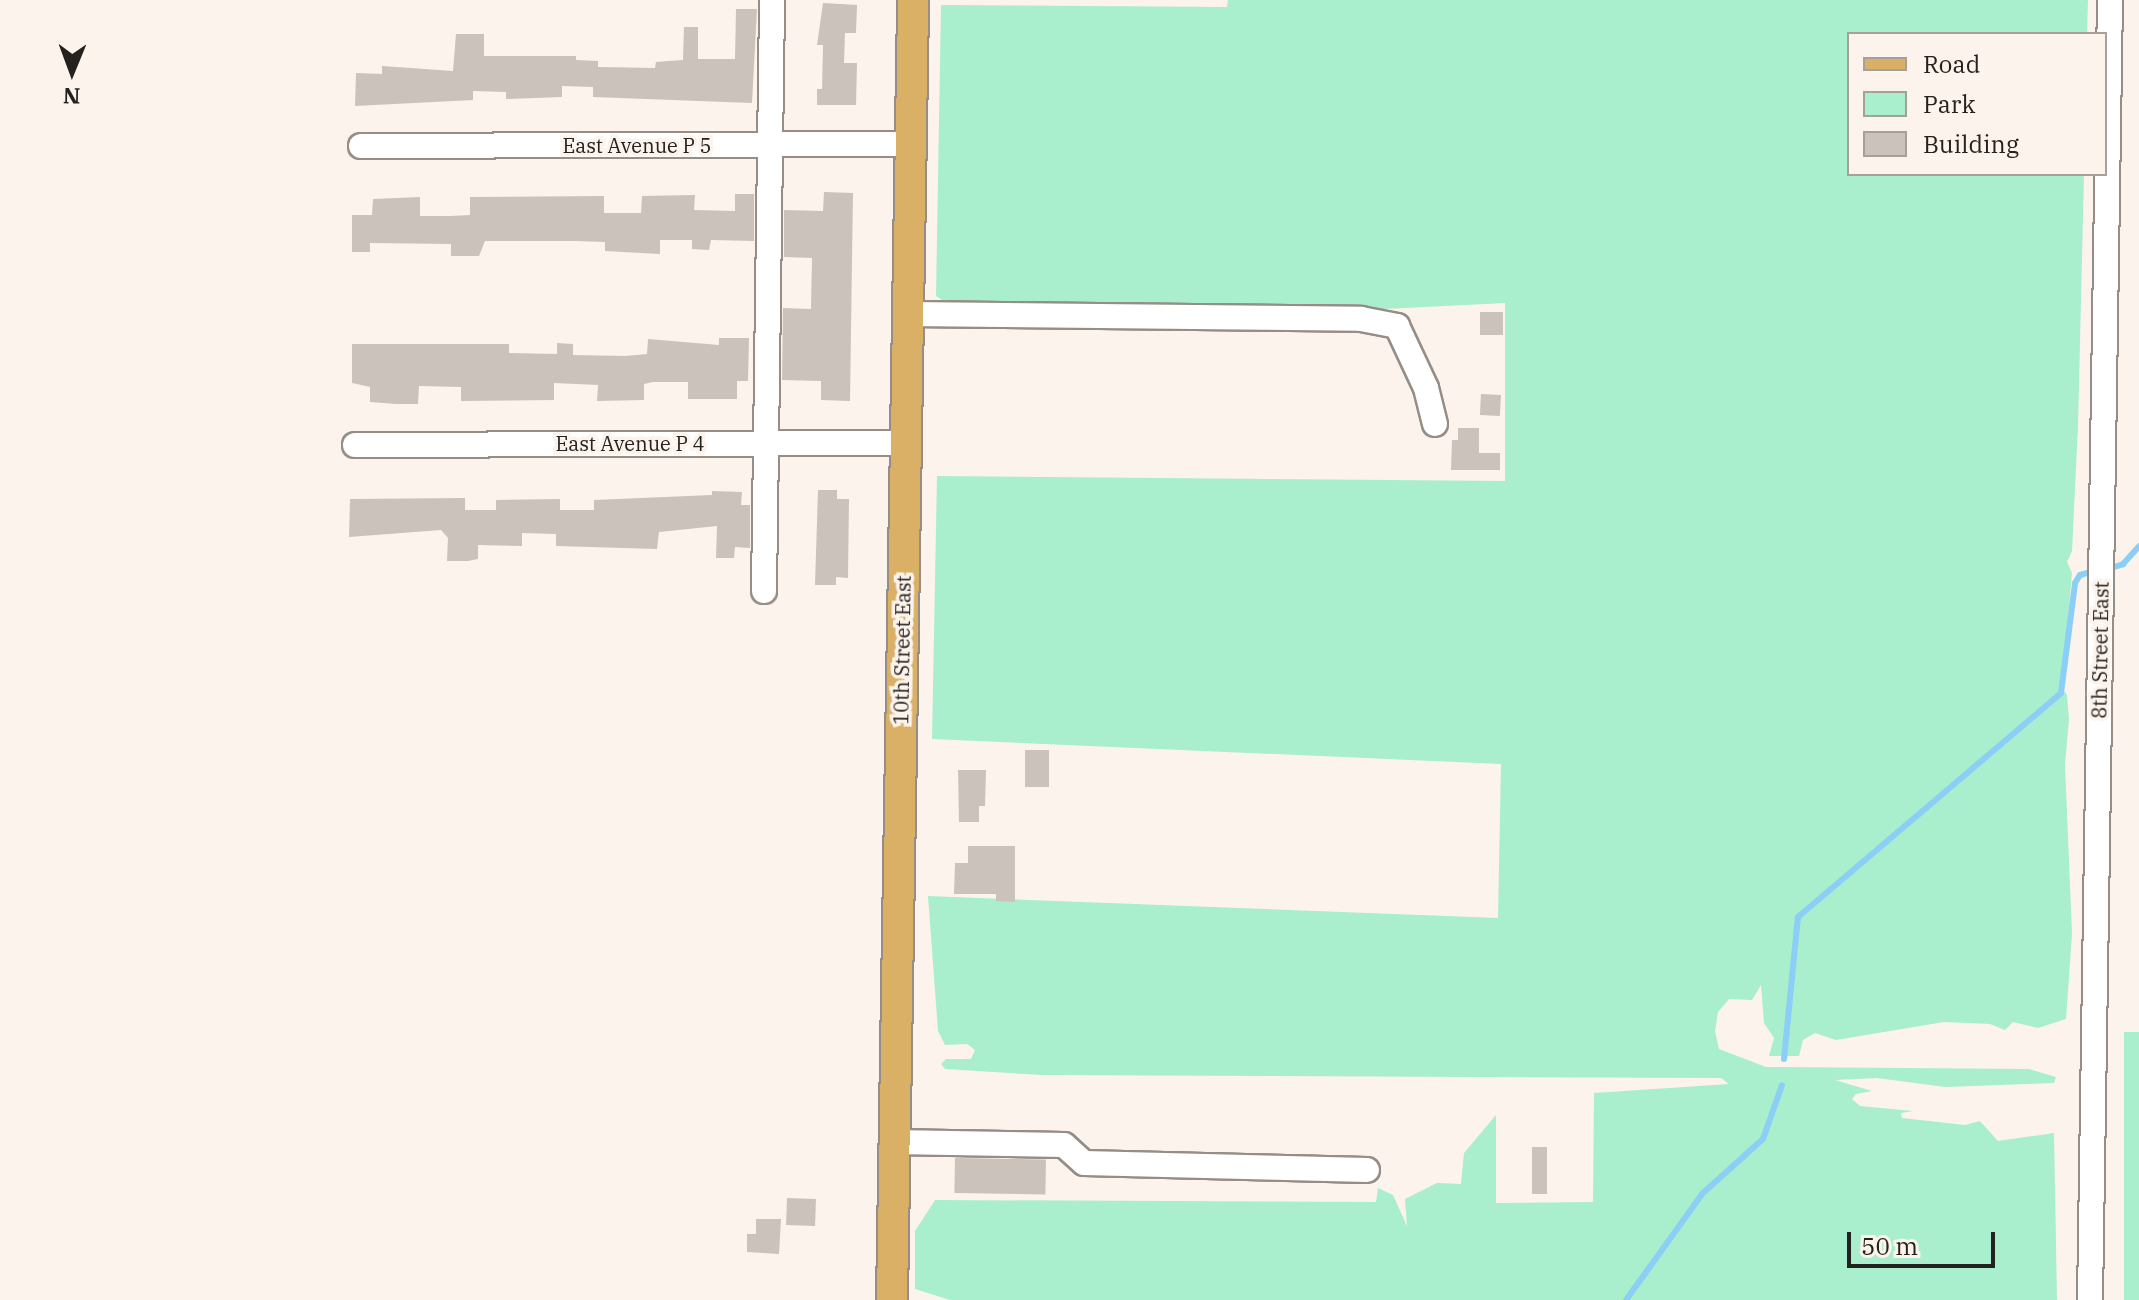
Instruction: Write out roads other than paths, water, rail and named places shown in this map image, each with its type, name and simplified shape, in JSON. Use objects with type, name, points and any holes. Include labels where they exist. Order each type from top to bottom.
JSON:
[{"type":"main road","name":"10th Street East","points":[[892,1300],[913,0]]},
{"type":"street","points":[[764,591],[772,0]]},
{"type":"street","name":"8th Street East","points":[[2090,1300],[2110,0]]},
{"type":"street","name":"East Avenue P 5","points":[[361,146],[912,144]]},
{"type":"street","points":[[908,314],[1361,319],[1397,326],[1426,388],[1435,424]]},
{"type":"street","name":"East Avenue P 4","points":[[355,445],[906,443]]},
{"type":"street","points":[[894,1142],[1064,1145],[1084,1163],[1367,1170]]},
{"type":"waterway","points":[[2108,569],[2123,564],[2139,546]]},
{"type":"waterway","points":[[1784,1059],[1798,917],[2061,693],[2075,583],[2080,575],[2097,570]]},
{"type":"waterway","points":[[1626,1300],[1703,1193],[1763,1139],[1782,1085]]}]
